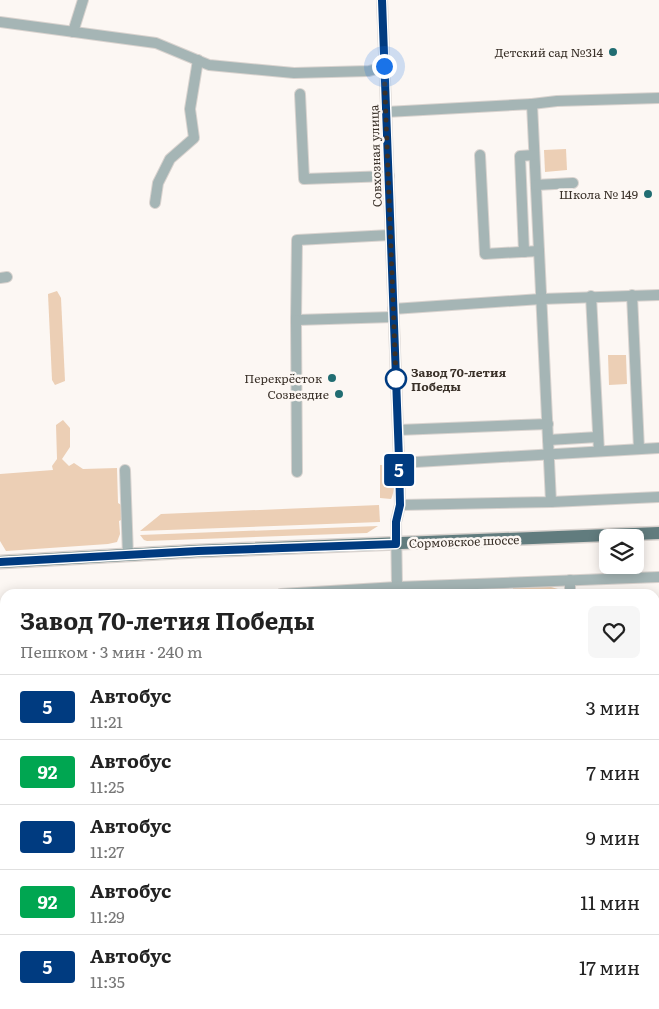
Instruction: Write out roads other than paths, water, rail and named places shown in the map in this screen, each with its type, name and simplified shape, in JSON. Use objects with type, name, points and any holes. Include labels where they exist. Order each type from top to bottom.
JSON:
[{"type":"main road","name":"Сормовское шоссе","points":[[0,562],[659,533]]},
{"type":"street","points":[[73,32],[83,0]]},
{"type":"street","name":"Совхозная улица","points":[[382,0],[399,463],[400,505],[396,522],[397,587]]},
{"type":"street","points":[[0,22],[156,43],[209,65],[294,73],[369,71],[384,66]]},
{"type":"street","points":[[155,203],[158,184],[170,159],[194,138],[190,109],[198,60]]},
{"type":"street","points":[[300,94],[304,179],[388,176]]},
{"type":"street","points":[[386,112],[659,98]]},
{"type":"street","points":[[532,104],[551,502]]},
{"type":"street","points":[[480,155],[485,254],[539,252]]},
{"type":"street","points":[[524,252],[520,156],[534,155]]},
{"type":"street","points":[[536,185],[573,183]]},
{"type":"street","points":[[297,472],[297,240],[390,236]]},
{"type":"street","points":[[296,320],[541,299],[659,295]]},
{"type":"street","points":[[591,296],[599,452]]},
{"type":"street","points":[[632,296],[639,449]]},
{"type":"street","points":[[398,430],[548,424]]},
{"type":"street","points":[[548,440],[598,437]]},
{"type":"street","points":[[399,463],[659,448]]},
{"type":"street","points":[[125,470],[128,556]]},
{"type":"street","points":[[400,505],[551,502],[659,497]]},
{"type":"street","points":[[364,589],[659,577]]},
{"type":"street","points":[[570,580],[570,589]]},
{"type":"place","name":"Детский сад №314","points":[[613,52]]},
{"type":"place","name":"Школа № 149","points":[[648,194]]},
{"type":"place","name":"Перекрёсток","points":[[332,378]]},
{"type":"place","name":"Завод 70-летия Победы","points":[[396,379]]},
{"type":"place","name":"Созвездие","points":[[339,394]]}]
